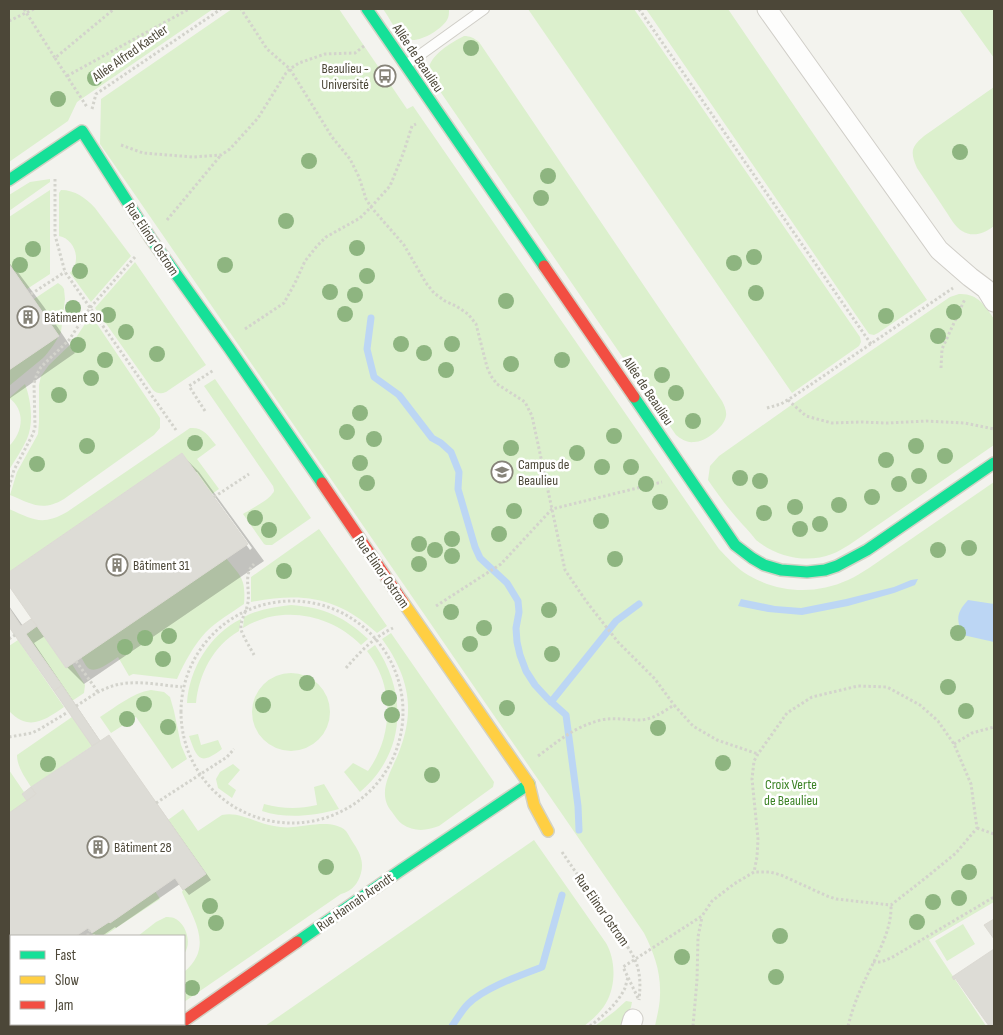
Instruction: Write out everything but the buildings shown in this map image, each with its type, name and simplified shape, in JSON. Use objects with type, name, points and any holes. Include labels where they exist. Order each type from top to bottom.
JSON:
[{"type":"street","name":"Allée de Beaulieu","points":[[367,9],[735,545],[749,556],[764,565],[796,572],[814,572],[833,568],[867,550],[994,463]]},
{"type":"street","points":[[767,9],[940,250],[986,289],[994,302]]},
{"type":"street","name":"Rue Elinor Ostrom","points":[[51,151],[82,131],[151,239],[529,784],[534,805],[548,831]]},
{"type":"street","points":[[9,180],[51,151]]},
{"type":"street","name":"Rue Hannah Arendt","points":[[185,1020],[401,870],[529,784]]},
{"type":"lane","points":[[405,65],[484,9]]},
{"type":"path","points":[[9,21],[25,11],[34,9]]},
{"type":"path","points":[[55,58],[114,9]]},
{"type":"path","points":[[67,76],[189,9]]},
{"type":"path","name":"Allée Alfred Kastler","points":[[91,112],[96,94],[220,9]]},
{"type":"path","points":[[241,9],[267,49],[290,69],[332,138],[350,159],[371,207],[404,246],[426,283],[434,293],[468,314],[476,324],[491,376],[497,384],[525,402],[532,416],[565,570],[586,601],[618,642],[655,680],[693,726],[717,740],[758,754]]},
{"type":"path","points":[[639,9],[871,344]]},
{"type":"path","points":[[25,11],[82,99]]},
{"type":"path","points":[[9,486],[14,470],[35,427],[34,383],[41,367],[68,340],[90,308],[151,239],[220,155],[230,149],[258,118],[290,69],[299,63],[325,54],[355,53],[382,32]]},
{"type":"path","points":[[206,411],[189,386],[220,366],[233,337],[284,302],[305,261],[326,237],[360,218],[390,186],[412,126],[436,110]]},
{"type":"path","points":[[120,144],[143,153],[192,157],[220,155]]},
{"type":"path","points":[[51,151],[55,179],[55,235],[65,272],[176,430]]},
{"type":"path","points":[[31,294],[65,272]]},
{"type":"path","points":[[767,408],[788,400],[970,277]]},
{"type":"path","points":[[941,368],[942,349],[967,295],[970,277]]},
{"type":"path","points":[[788,400],[806,416],[832,423],[926,421],[965,423],[994,429]]},
{"type":"path","points":[[346,668],[375,639],[390,629],[424,614],[501,564],[552,509],[661,483],[682,468]]},
{"type":"path","points":[[214,497],[249,474]]},
{"type":"path","points":[[254,564],[248,574],[248,603],[241,629],[254,655]]},
{"type":"path","points":[[290,601],[309,602],[341,612],[364,627],[375,639],[384,650],[396,672],[402,699],[403,718],[397,744],[384,773],[371,791],[356,806],[334,817],[291,821],[274,820],[256,816],[240,809],[214,791],[190,754],[184,736],[181,703],[182,687],[188,672],[194,659],[211,635],[224,625],[256,607],[290,601]]},
{"type":"path","points":[[9,639],[15,635]]},
{"type":"path","points":[[76,661],[98,692]]},
{"type":"path","points":[[76,706],[109,687],[130,683],[182,687]]},
{"type":"path","points":[[693,1026],[698,937],[702,916],[712,901],[734,884],[754,872],[770,872],[836,899],[891,904],[956,853],[977,828],[971,784],[954,744],[938,721],[920,706],[887,688],[858,686],[812,697],[787,713],[754,761],[752,779],[758,839],[754,872]]},
{"type":"path","points":[[559,740],[585,725],[603,720],[641,720],[650,718],[674,705]]},
{"type":"path","points":[[9,737],[40,730],[68,712]]},
{"type":"path","points":[[954,744],[972,733],[994,726]]},
{"type":"path","points":[[156,803],[227,757],[234,749]]},
{"type":"path","points":[[977,828],[988,830],[994,834]]},
{"type":"path","name":"Rue Elinor Ostrom","points":[[548,831],[635,959],[640,972],[641,986],[639,1001],[632,1023]]},
{"type":"path","points":[[874,962],[881,962],[891,958],[994,897]]},
{"type":"path","points":[[848,1026],[863,983],[885,936],[889,924],[891,904]]},
{"type":"path","points":[[590,1026],[615,1002],[624,990],[628,978],[623,967],[702,916]]},
{"type":"path","points":[[88,935],[90,930]]},
{"type":"green space","points":[[9,9],[213,9],[77,102],[68,121],[9,162]]},
{"type":"green space","name":"Croix Verte de Beaulieu","points":[[232,9],[339,9],[407,109],[413,106],[719,549],[748,575],[772,585],[797,590],[810,590],[836,585],[851,579],[869,568],[994,482],[994,902],[929,940],[986,1026],[655,1026],[660,999],[659,978],[654,955],[644,933],[100,144],[101,99]]},
{"type":"green space","points":[[383,9],[449,9],[449,13],[448,19],[435,32],[423,38],[412,40],[403,37]]},
{"type":"green space","points":[[528,9],[634,9],[860,337],[861,342],[859,346],[792,393]]},
{"type":"green space","points":[[646,9],[728,9],[927,300],[878,333],[874,335],[869,334]]},
{"type":"green space","points":[[959,9],[994,9],[994,58]]},
{"type":"green space","points":[[464,36],[472,37],[479,42],[722,401],[726,412],[725,421],[718,430],[703,440],[691,442],[676,435],[433,81],[429,73],[432,61],[441,51]]},
{"type":"green space","points":[[994,87],[994,226],[983,233],[970,234],[959,229],[953,222],[917,168],[913,158],[913,150],[916,143],[924,136]]},
{"type":"green space","points":[[50,179],[50,182],[9,211],[9,195],[30,182]]},
{"type":"green space","points":[[50,190],[50,274],[27,289],[9,264],[9,217]]},
{"type":"green space","points":[[61,190],[76,193],[92,204],[131,256],[91,302],[70,273],[76,263],[73,246],[65,238],[59,236],[59,193]]},
{"type":"green space","points":[[135,262],[206,365],[162,393],[153,390],[95,308]]},
{"type":"green space","points":[[58,283],[64,289],[65,299],[59,336],[34,299]]},
{"type":"green space","points":[[959,294],[976,298],[984,305],[994,319],[994,445],[849,545],[834,553],[813,558],[793,557],[773,551],[756,540],[729,509],[708,480],[710,466],[719,456],[797,401],[950,297]]},
{"type":"green space","points":[[91,315],[160,418],[160,428],[154,435],[64,499],[43,506],[31,504],[10,495],[17,472],[38,434],[39,385],[41,376],[49,365],[73,342]]},
{"type":"green space","points":[[59,336],[43,358],[9,386],[9,370]]},
{"type":"green space","points":[[215,379],[311,518],[272,545],[264,544],[243,514],[270,496],[274,491],[273,486],[204,386]]},
{"type":"green space","points":[[25,384],[30,404],[31,419],[29,433],[9,470],[9,446],[17,435],[21,422],[15,403],[9,398]]},
{"type":"green space","points":[[190,428],[202,430],[216,445],[197,459],[219,489],[212,494],[182,453],[9,572],[9,509],[38,520],[51,519],[67,512]]},
{"type":"green space","points":[[319,529],[387,626],[377,633],[363,621],[348,612],[319,600],[287,598],[251,602],[251,577]]},
{"type":"green space","points":[[226,558],[243,583],[244,604],[206,632],[190,654],[177,679],[133,674],[129,676],[118,657],[95,670],[87,667],[81,657]]},
{"type":"green space","points":[[291,605],[313,608],[333,614],[351,625],[368,639],[361,645],[349,634],[335,626],[305,616],[273,616],[243,628],[244,617],[250,614]]},
{"type":"green space","points":[[241,619],[239,631],[222,644],[204,671],[196,703],[187,703],[192,678],[203,654],[220,634]]},
{"type":"green space","points":[[37,626],[66,668],[72,664],[85,685],[84,693],[72,701],[26,634]]},
{"type":"green space","points":[[391,633],[494,782],[493,787],[439,826],[429,829],[420,830],[402,824],[387,805],[385,797],[386,782],[403,742],[408,715],[408,701],[401,673],[393,655],[382,639]]},
{"type":"green space","points":[[18,640],[64,707],[44,720],[37,722],[23,721],[9,711],[9,646]]},
{"type":"green space","points":[[375,645],[386,663],[393,683],[397,702],[397,722],[394,741],[386,759],[375,776],[360,792],[344,772],[353,763],[368,771],[380,748],[387,723],[384,684],[377,666],[367,651]]},
{"type":"green space","points":[[291,673],[306,676],[319,684],[327,697],[330,712],[327,727],[319,740],[306,748],[291,751],[276,748],[263,740],[255,727],[252,712],[255,697],[263,684],[276,676]]},
{"type":"green space","points":[[151,690],[164,692],[170,697],[181,745],[187,759],[172,769],[136,717],[111,733],[100,717],[131,697]]},
{"type":"green space","points":[[72,717],[92,746],[31,787],[20,768],[17,755]]},
{"type":"green space","points":[[198,734],[201,745],[218,740],[222,749],[209,757],[200,758],[194,750],[189,736]]},
{"type":"green space","points":[[233,764],[240,770],[228,784],[236,790],[232,798],[218,788],[216,779],[220,772]]},
{"type":"green space","points":[[9,770],[24,792],[22,794],[27,801],[9,813]]},
{"type":"green space","points":[[324,784],[339,809],[300,816],[262,811],[264,804],[291,808],[317,805],[314,787]]},
{"type":"green space","points":[[183,809],[198,831],[222,815],[229,814],[281,827],[334,825],[346,831],[360,854],[362,861],[361,873],[351,889],[185,1001],[185,971],[193,963],[200,943],[196,923],[182,892],[206,873],[168,820]]},
{"type":"green space","points":[[534,840],[606,943],[612,957],[614,973],[612,989],[599,1013],[584,1026],[265,1026]]},
{"type":"green space","points":[[155,891],[160,899],[106,935],[93,935],[92,933],[110,923]]},
{"type":"green space","points":[[166,917],[173,918],[182,925],[188,940],[185,952],[185,935],[139,935]]},
{"type":"green space","points":[[963,924],[975,944],[947,961],[935,941]]},
{"type":"green space","points":[[626,1001],[632,1002],[622,1026],[595,1026],[615,1011]]},
{"type":"green space","points":[[9,1022],[10,1025],[150,1025],[9,1026]]},
{"type":"water","points":[[918,579],[915,585],[894,593],[848,606],[802,615],[768,612],[738,606],[741,599],[775,606],[801,608],[846,599]]},
{"type":"water","points":[[968,600],[994,604],[994,642],[963,635],[958,617]]},
{"type":"waterway","points":[[371,318],[367,349],[374,377],[399,395],[432,438],[451,452],[459,472],[458,489],[475,547],[480,558],[507,583],[518,601],[517,642],[526,671],[535,685],[566,715],[578,806],[579,830]]},
{"type":"waterway","points":[[551,702],[616,621],[639,604]]},
{"type":"waterway","points":[[452,1026],[468,1004],[475,998],[503,982],[542,967],[562,895]]},
{"type":"traffic: fast","points":[[367,9],[544,266]]},
{"type":"traffic: fast","points":[[9,180],[82,131],[151,239],[322,483]]},
{"type":"traffic: fast","points":[[634,397],[735,545],[764,565],[781,570],[807,572],[825,570],[837,566],[867,550],[994,463]]},
{"type":"traffic: fast","points":[[297,942],[529,784]]},
{"type":"traffic: slow","points":[[403,602],[529,784],[534,805],[548,831]]},
{"type":"traffic: jam","points":[[544,266],[634,397]]},
{"type":"traffic: jam","points":[[322,483],[403,602]]},
{"type":"traffic: jam","points":[[185,1020],[297,942]]},
{"type":"place","name":"Beaulieu - Université","points":[[385,76]]},
{"type":"place","name":"Bâtiment 30","points":[[28,317]]},
{"type":"place","name":"Campus de Beaulieu","points":[[502,472]]},
{"type":"place","name":"Bâtiment 31","points":[[117,565]]},
{"type":"place","name":"Bâtiment 28","points":[[98,847]]}]
